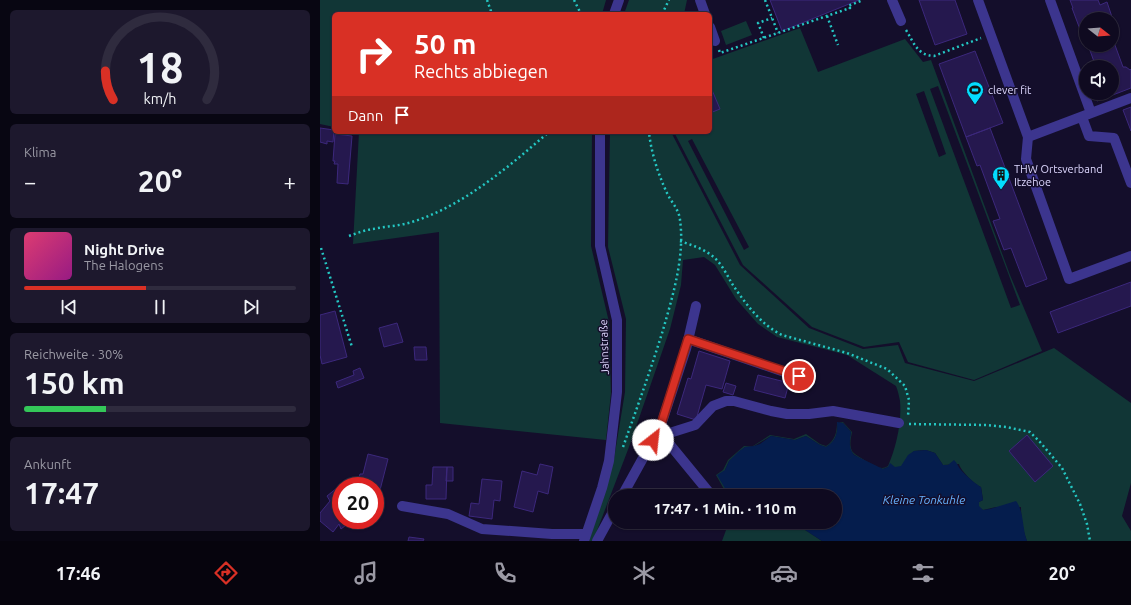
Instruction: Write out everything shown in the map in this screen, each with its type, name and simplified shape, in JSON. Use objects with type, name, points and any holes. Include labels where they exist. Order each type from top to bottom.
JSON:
[{"type":"street","points":[[615,12],[619,0]]},
{"type":"street","points":[[700,0],[704,12]]},
{"type":"street","points":[[892,0],[901,21]]},
{"type":"street","points":[[978,0],[1028,137],[1026,159],[1069,279],[1131,256]]},
{"type":"street","points":[[1050,0],[1086,115],[1089,136],[1114,138],[1131,183]]},
{"type":"street","points":[[712,33],[715,41]]},
{"type":"street","points":[[1028,137],[1131,98]]},
{"type":"street","name":"Jahnstraße","points":[[402,506],[448,514],[482,529],[585,538],[602,488],[609,461],[618,392],[617,320],[600,246],[600,134]]},
{"type":"street","points":[[660,436],[696,306]]},
{"type":"street","points":[[688,339],[799,376]]},
{"type":"street","points":[[626,489],[653,440],[660,436],[696,425],[714,406],[726,401],[734,401],[786,414],[809,414],[833,411],[903,423]]},
{"type":"street","points":[[660,436],[706,489]]},
{"type":"street","points":[[596,541],[608,520]]},
{"type":"path","points":[[487,0],[491,12]]},
{"type":"path","points":[[574,0],[580,12]]},
{"type":"path","points":[[663,12],[669,0]]},
{"type":"path","points":[[765,0],[778,33]]},
{"type":"path","points":[[715,41],[720,53],[850,8],[848,6],[864,0]]},
{"type":"path","points":[[827,16],[838,45]]},
{"type":"path","points":[[764,38],[758,23],[772,18]]},
{"type":"path","points":[[901,21],[915,46],[926,55],[934,56],[991,34]]},
{"type":"path","points":[[349,236],[374,228],[397,226],[438,213],[462,200],[484,185],[547,134]]},
{"type":"path","points":[[621,451],[650,369],[669,309],[679,260],[680,220],[678,212],[667,194],[661,178],[650,143],[649,134]]},
{"type":"path","points":[[680,241],[712,255],[754,312],[764,324],[773,330],[782,335],[847,353],[887,369],[905,386],[908,400],[903,423],[987,425],[1030,432],[1050,452],[1062,468],[1080,504],[1087,524],[1090,541]]},
{"type":"path","points":[[321,248],[352,347]]},
{"type":"green space","points":[[320,0],[606,0],[603,12],[332,12],[332,127],[320,124]]},
{"type":"green space","points":[[629,0],[687,0],[684,12],[625,12]]},
{"type":"green space","points":[[746,21],[752,35],[726,45],[721,31]]},
{"type":"green space","points":[[800,28],[818,72],[905,39],[923,62],[931,60],[1010,275],[1042,351],[974,380],[908,362],[899,342],[864,347],[812,327],[743,265],[675,134],[712,134],[712,59]],"holes":[[[938,86],[1020,305],[1011,308],[930,89]],[[924,91],[946,154],[939,157],[916,94]],[[692,139],[749,247],[744,250],[688,141]]]},
{"type":"green space","points":[[359,134],[592,134],[591,246],[609,322],[611,393],[606,440],[440,423],[439,232],[353,244]]},
{"type":"green space","points":[[610,134],[672,134],[740,265],[809,328],[863,349],[898,345],[905,363],[974,381],[1054,348],[1131,403],[1131,483],[1122,516],[1131,531],[1131,541],[1027,541],[1022,524],[1021,507],[996,507],[983,510],[979,507],[979,502],[983,500],[981,487],[968,477],[959,464],[943,465],[935,453],[926,450],[914,451],[901,467],[888,467],[883,469],[866,462],[853,454],[850,449],[850,441],[852,451],[866,461],[883,468],[888,466],[896,443],[900,417],[900,401],[896,386],[847,355],[777,337],[758,324],[736,299],[715,265],[704,257],[683,260],[681,285],[670,329],[629,447],[613,489],[608,489],[608,502],[593,541],[589,541],[614,459],[625,392],[626,319],[608,247]]},
{"type":"green space","points":[[838,422],[843,422],[852,432],[850,440],[851,432],[843,423]]},
{"type":"green space","points":[[838,422],[837,433],[832,442]]},
{"type":"green space","points":[[806,434],[820,444],[826,446],[832,442],[826,447],[820,445],[806,436],[795,440],[771,436],[754,446],[745,447],[729,461],[725,470],[726,489],[724,489],[716,475],[723,470],[728,460],[744,446],[753,446],[770,435],[794,439]]},
{"type":"green space","points":[[726,529],[804,529],[822,541],[722,541]]},
{"type":"water","name":"Kleine Tonkuhle","points":[[837,422],[843,423],[851,432],[850,447],[854,455],[883,469],[888,467],[890,463],[895,467],[901,466],[908,455],[914,451],[926,450],[935,453],[943,465],[948,465],[954,460],[962,472],[981,487],[983,500],[979,502],[979,506],[983,510],[1016,501],[1022,515],[1027,541],[822,541],[804,529],[842,529],[842,489],[725,489],[717,475],[725,470],[729,461],[738,452],[745,447],[760,444],[771,436],[795,440],[806,436],[826,447],[836,436]]},
{"type":"building","points":[[770,0],[859,0],[782,31]]},
{"type":"building","points":[[919,0],[955,0],[967,34],[935,45]]},
{"type":"building","points":[[1070,0],[1098,0],[1100,5],[1107,2],[1110,12],[1079,12],[1079,27]]},
{"type":"building","name":"clever fit","points":[[975,51],[1003,123],[966,137],[939,64]]},
{"type":"building","points":[[1091,52],[1118,52],[1123,67],[1130,70],[1131,69],[1131,88],[1119,93],[1119,60],[1093,60]]},
{"type":"building","points":[[712,90],[720,109],[712,112]]},
{"type":"building","points":[[1131,107],[1131,131],[1123,110]]},
{"type":"building","points":[[320,128],[332,130],[332,134],[334,134],[333,142],[327,141],[327,144],[320,142]]},
{"type":"building","name":"THW Ortsverband Itzehoe","points":[[990,128],[1047,279],[1026,287],[1011,248],[1004,250],[993,221],[1000,219],[980,165],[977,166],[966,137]]},
{"type":"building","points":[[335,134],[352,136],[348,184],[337,183],[338,164],[334,164],[335,161],[333,161]]},
{"type":"building","points":[[1131,282],[1131,306],[1058,333],[1050,312]]},
{"type":"building","points":[[335,311],[347,357],[322,364],[320,355],[320,315]]},
{"type":"building","points":[[397,323],[403,342],[384,347],[379,328]]},
{"type":"building","points":[[414,347],[426,347],[427,360],[415,360]]},
{"type":"building","points":[[699,351],[730,361],[722,389],[706,385],[696,420],[677,414],[688,378],[691,379]]},
{"type":"building","points":[[360,368],[364,378],[338,388],[336,382],[354,375],[353,371]]},
{"type":"building","points":[[758,375],[789,383],[785,398],[754,390]]},
{"type":"building","points":[[726,383],[736,386],[733,395],[723,392]]},
{"type":"building","points":[[1027,435],[1053,466],[1035,482],[1009,451]]},
{"type":"building","points":[[368,454],[388,459],[383,477],[359,477],[360,474],[363,474]]},
{"type":"building","points":[[540,464],[553,467],[548,494],[538,491],[533,512],[514,507],[522,471],[537,475]]},
{"type":"building","points":[[433,467],[447,467],[446,499],[426,499],[426,485],[432,485]]},
{"type":"building","points":[[447,467],[453,467],[453,481],[446,481]]},
{"type":"building","points":[[482,479],[502,481],[500,501],[494,500],[492,519],[469,516],[471,503],[479,504]]},
{"type":"building","points":[[332,492],[332,529],[335,529],[333,532],[320,521],[320,513],[330,501],[327,496]]},
{"type":"building","points":[[409,537],[424,539],[423,541],[408,541]]},
{"type":"place","name":"clever fit","points":[[975,105]]},
{"type":"place","name":"THW Ortsverband Itzehoe","points":[[1001,190]]},
{"type":"route","points":[[653,440],[657,437],[669,403],[688,339],[799,376]]}]
